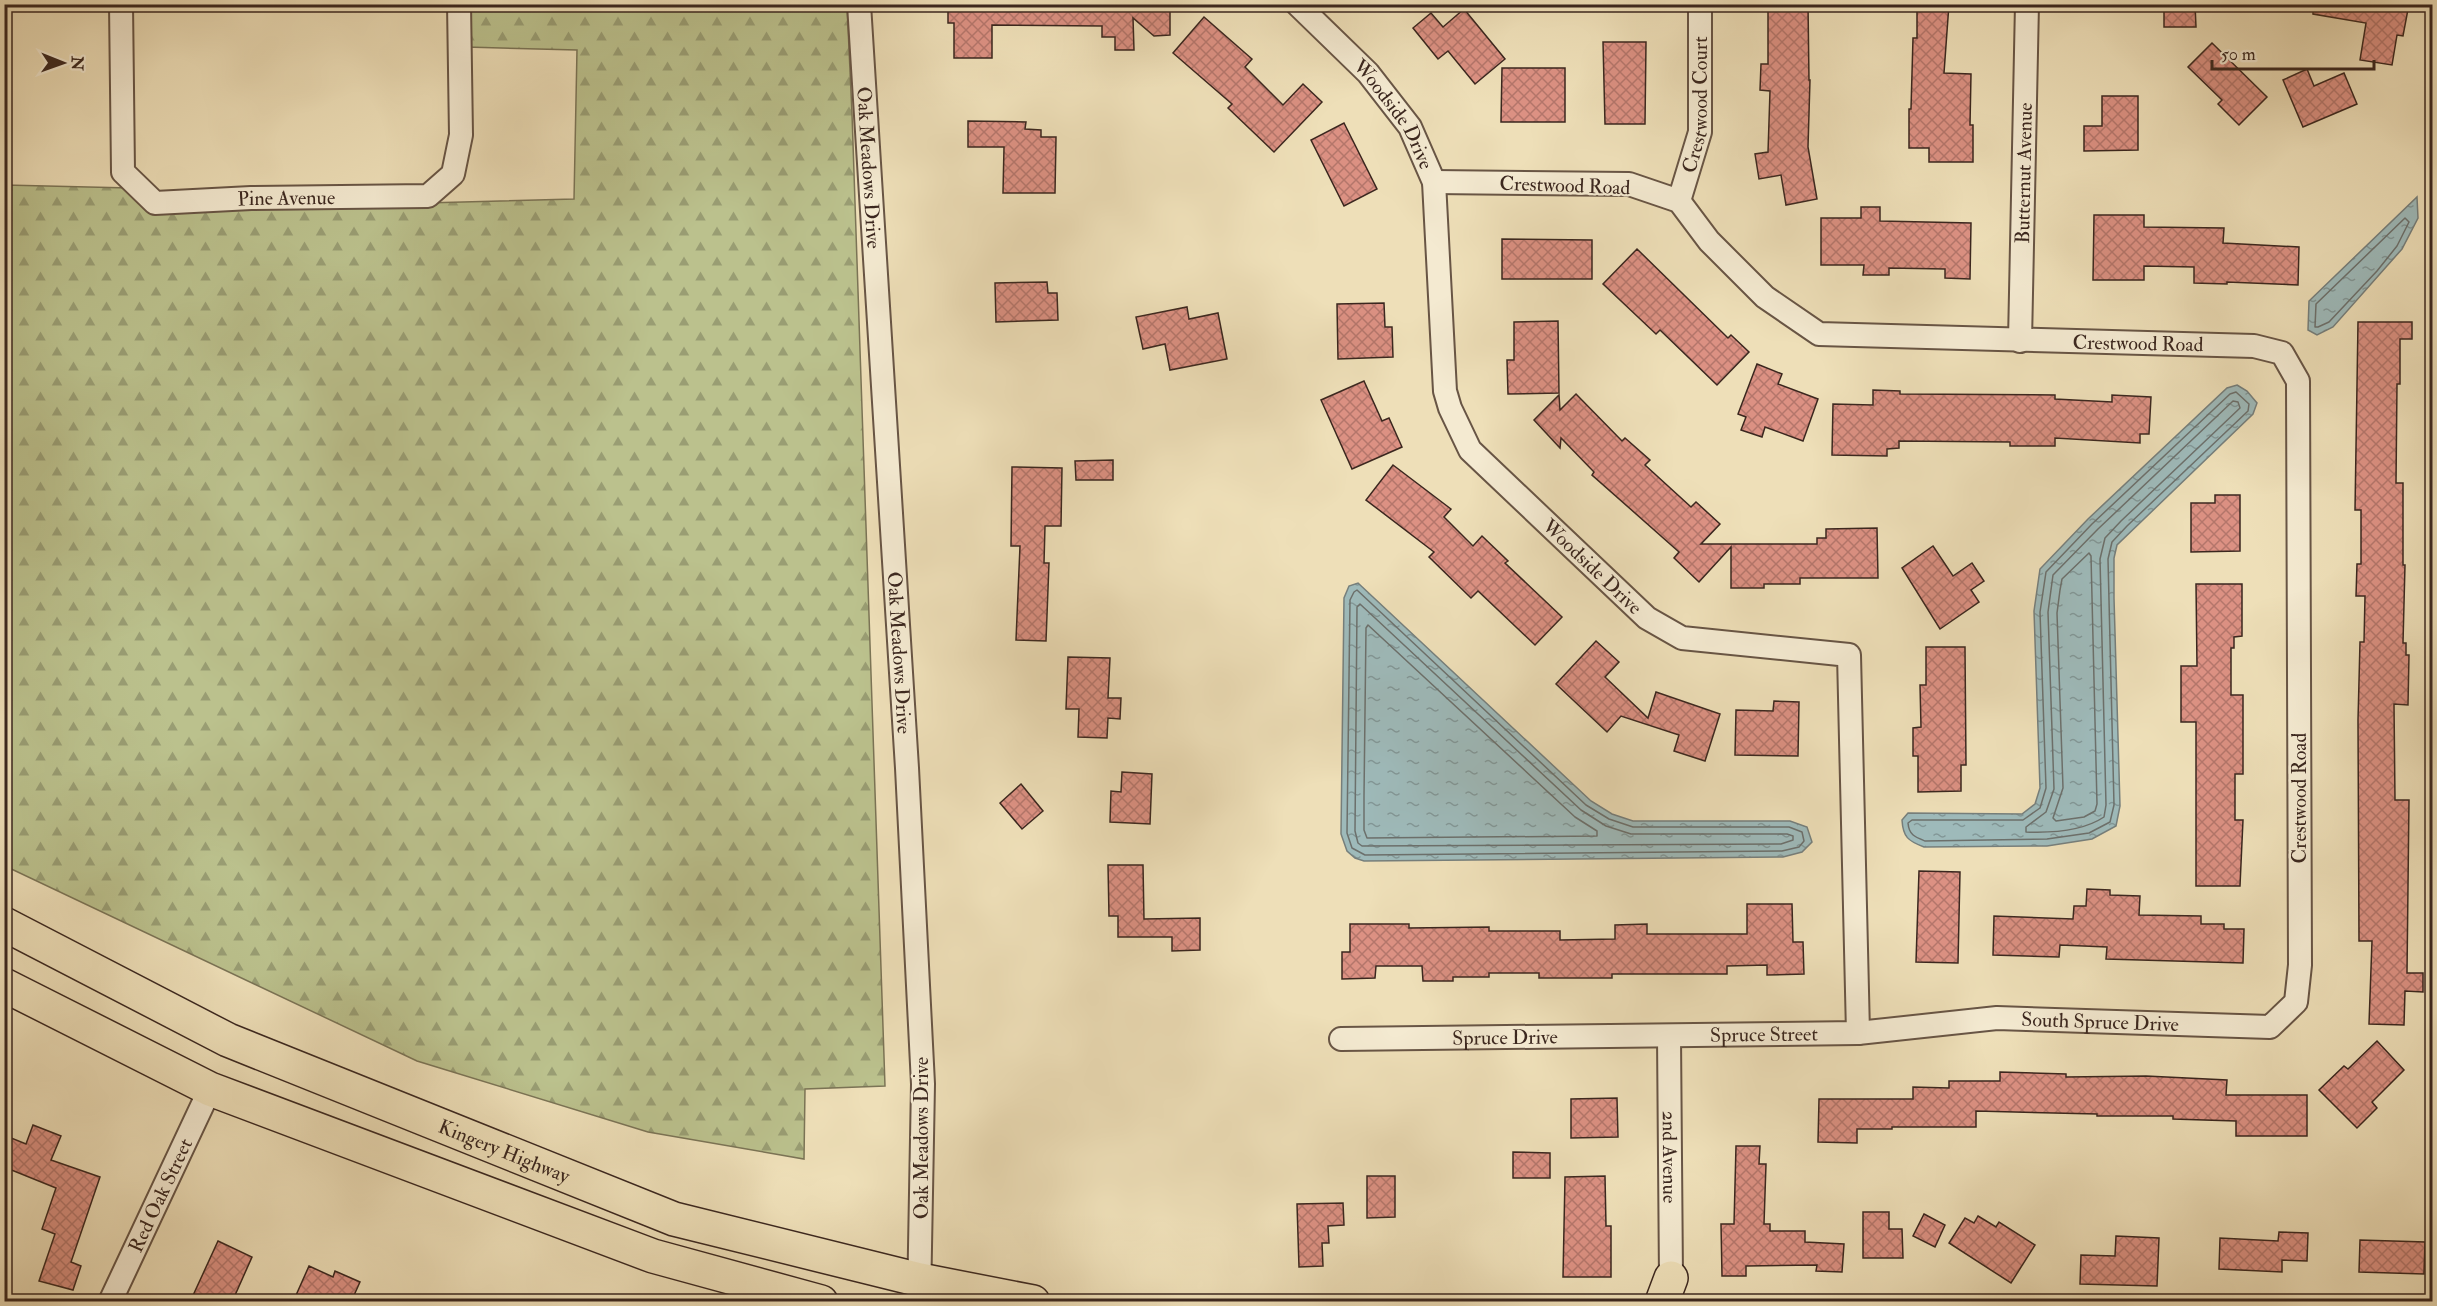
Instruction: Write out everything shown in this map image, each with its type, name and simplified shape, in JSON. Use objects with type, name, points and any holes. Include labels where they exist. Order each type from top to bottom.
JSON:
[{"type":"highway","name":"Kingery Highway","points":[[4,924],[228,1040],[674,1219],[920,1291],[1033,1302]]},
{"type":"highway","points":[[4,985],[210,1089],[653,1256],[821,1302]]},
{"type":"street","name":"Pine Avenue","points":[[121,4],[123,172],[155,203],[251,198],[428,195],[453,174],[461,135],[459,4]]},
{"type":"street","name":"Oak Meadows Drive","points":[[859,4],[907,768],[922,1064],[920,1291]]},
{"type":"street","name":"Crestwood Court","points":[[1679,201],[1700,132],[1700,4]]},
{"type":"street","name":"Butternut Avenue","points":[[2020,341],[2027,4]]},
{"type":"street","name":"Woodside Drive","points":[[1303,7],[1368,73],[1410,128],[1434,182],[1445,391],[1450,408],[1470,450],[1647,618],[1682,638],[1849,655],[1858,1033]]},
{"type":"street","name":"Crestwood Road","points":[[1434,182],[1629,184],[1679,201],[1709,241],[1765,297],[1819,334],[2254,346],[2282,353],[2298,381],[2300,964]]},
{"type":"street","name":"South Spruce Drive","points":[[1858,1033],[1997,1018],[2270,1027],[2296,1002],[2300,964]]},
{"type":"street","name":"Spruce Street","points":[[1669,1036],[1858,1033]]},
{"type":"street","name":"Spruce Drive","points":[[1341,1040],[1669,1036]]},
{"type":"street","name":"2nd Avenue","points":[[1669,1036],[1670,1294]]},
{"type":"street","name":"Red Oak Street","points":[[110,1302],[210,1089]]},
{"type":"green space","points":[[467,5],[847,5],[885,1086],[805,1089],[804,1159],[648,1132],[417,1061],[5,866],[5,185],[130,188],[155,210],[574,199],[577,50],[466,47]]},
{"type":"water","points":[[2417,197],[2418,218],[2402,249],[2333,327],[2317,335],[2308,330],[2309,301]]},
{"type":"water","points":[[2237,385],[2247,391],[2257,403],[2253,414],[2117,545],[2114,558],[2114,598],[2120,806],[2116,826],[2092,839],[2047,846],[1924,847],[1914,843],[1904,831],[1902,820],[1908,813],[2022,814],[2035,804],[2040,788],[2034,611],[2040,569],[2088,519],[2227,388]]},
{"type":"water","points":[[1358,583],[1591,801],[1612,814],[1633,821],[1790,821],[1807,827],[1812,842],[1802,852],[1783,857],[1364,861],[1355,858],[1347,851],[1341,834],[1344,598],[1349,586]]},
{"type":"building","points":[[948,4],[1170,4],[1170,35],[1154,36],[1133,18],[1134,50],[1115,50],[1115,37],[1102,37],[1102,26],[992,25],[992,58],[954,58],[954,23],[948,23]]},
{"type":"building","points":[[1768,4],[1808,4],[1810,80],[1808,147],[1817,199],[1786,205],[1781,175],[1759,179],[1755,154],[1768,152],[1770,91],[1760,90],[1761,64],[1768,64]]},
{"type":"building","points":[[1917,4],[1949,4],[1944,73],[1971,74],[1970,125],[1973,125],[1973,162],[1929,162],[1929,148],[1909,148],[1909,109],[1911,109],[1913,38],[1917,38]]},
{"type":"building","points":[[2164,4],[2195,4],[2196,27],[2164,27]]},
{"type":"building","points":[[2313,4],[2409,4],[2403,36],[2397,35],[2392,65],[2360,60],[2366,23],[2313,14]]},
{"type":"building","points":[[1464,9],[1505,59],[1475,84],[1448,51],[1438,59],[1413,28],[1431,13],[1443,27]]},
{"type":"building","points":[[1204,17],[1252,59],[1245,67],[1283,105],[1303,84],[1322,102],[1274,152],[1228,108],[1232,104],[1173,53]]},
{"type":"building","points":[[1603,42],[1646,42],[1645,124],[1605,124]]},
{"type":"building","points":[[2212,43],[2267,97],[2239,125],[2218,104],[2222,100],[2188,67]]},
{"type":"building","points":[[1502,68],[1565,68],[1565,122],[1501,122]]},
{"type":"building","points":[[2307,69],[2314,86],[2344,73],[2357,104],[2303,127],[2283,80]]},
{"type":"building","points":[[2102,96],[2138,96],[2138,150],[2084,151],[2084,126],[2102,126]]},
{"type":"building","points":[[968,121],[1026,122],[1025,129],[1041,130],[1041,137],[1056,137],[1055,193],[1003,193],[1004,147],[968,147]]},
{"type":"building","points":[[1344,123],[1377,189],[1344,206],[1311,140]]},
{"type":"building","points":[[1861,207],[1880,207],[1880,221],[1971,223],[1970,279],[1945,278],[1945,269],[1889,268],[1889,275],[1863,275],[1864,265],[1821,265],[1821,218],[1861,218]]},
{"type":"building","points":[[2094,215],[2144,215],[2144,227],[2224,228],[2223,243],[2299,247],[2298,285],[2194,283],[2194,267],[2144,266],[2144,280],[2093,280]]},
{"type":"building","points":[[1502,239],[1592,240],[1592,279],[1502,279]]},
{"type":"building","points":[[1637,249],[1728,338],[1731,335],[1749,352],[1717,385],[1660,330],[1656,334],[1603,284]]},
{"type":"building","points":[[1047,282],[1048,293],[1057,293],[1058,320],[996,322],[995,283]]},
{"type":"building","points":[[1384,303],[1385,327],[1392,327],[1393,357],[1338,359],[1337,304]]},
{"type":"building","points":[[1187,307],[1189,319],[1218,313],[1227,359],[1170,370],[1165,344],[1143,349],[1136,317]]},
{"type":"building","points":[[1558,321],[1559,393],[1508,394],[1507,360],[1514,360],[1514,322]]},
{"type":"building","points":[[2358,322],[2412,322],[2412,339],[2400,339],[2400,384],[2397,384],[2396,483],[2403,483],[2403,565],[2405,565],[2403,643],[2406,643],[2406,655],[2409,655],[2408,705],[2394,704],[2395,800],[2409,800],[2407,973],[2423,973],[2423,992],[2405,991],[2404,1025],[2369,1024],[2372,941],[2359,941],[2358,720],[2360,642],[2364,642],[2365,596],[2356,596],[2357,564],[2361,564],[2361,510],[2355,510]]},
{"type":"building","points":[[1757,364],[1782,374],[1778,384],[1818,399],[1803,441],[1765,427],[1762,437],[1741,430],[1746,417],[1738,414]]},
{"type":"building","points":[[1364,381],[1382,421],[1389,418],[1402,447],[1352,469],[1321,400]]},
{"type":"building","points":[[1873,390],[1900,391],[1900,394],[2055,395],[2055,399],[2112,402],[2112,395],[2151,397],[2149,434],[2140,434],[2140,443],[2055,438],[2055,446],[2010,446],[2010,442],[1899,441],[1899,448],[1887,449],[1887,456],[1832,455],[1833,404],[1873,405]]},
{"type":"building","points":[[1576,394],[1622,441],[1625,438],[1650,460],[1645,465],[1691,507],[1696,502],[1720,524],[1701,544],[1817,544],[1817,538],[1826,538],[1826,529],[1877,528],[1878,578],[1800,578],[1800,584],[1764,584],[1764,588],[1731,588],[1731,547],[1699,582],[1674,558],[1679,552],[1592,475],[1594,472],[1561,438],[1560,448],[1534,420],[1559,395],[1560,410]]},
{"type":"building","points":[[1113,460],[1113,480],[1076,480],[1075,461]]},
{"type":"building","points":[[1393,465],[1451,509],[1444,517],[1473,546],[1482,536],[1508,561],[1505,563],[1562,617],[1535,645],[1478,591],[1471,598],[1429,557],[1434,552],[1366,500]]},
{"type":"building","points":[[1012,467],[1062,468],[1061,526],[1045,526],[1044,563],[1049,563],[1046,641],[1016,640],[1020,546],[1011,546]]},
{"type":"building","points":[[2215,495],[2240,495],[2240,551],[2191,552],[2191,503],[2215,503]]},
{"type":"building","points":[[1933,546],[1953,576],[1972,563],[1984,581],[1971,590],[1979,602],[1940,629],[1902,568]]},
{"type":"building","points":[[2196,584],[2242,584],[2242,636],[2234,637],[2234,648],[2231,648],[2231,695],[2243,695],[2243,774],[2235,774],[2235,820],[2243,820],[2240,886],[2196,886],[2196,722],[2181,722],[2181,666],[2197,666]]},
{"type":"building","points":[[1596,641],[1619,662],[1605,677],[1648,718],[1656,692],[1720,714],[1705,761],[1674,751],[1679,735],[1621,716],[1607,732],[1556,684]]},
{"type":"building","points":[[1926,647],[1965,647],[1966,765],[1961,765],[1961,791],[1918,792],[1918,756],[1913,756],[1913,728],[1921,727],[1920,685],[1926,685]]},
{"type":"building","points":[[1068,657],[1110,658],[1108,698],[1121,698],[1120,719],[1108,718],[1107,738],[1078,737],[1079,709],[1066,709]]},
{"type":"building","points":[[1774,701],[1799,702],[1798,756],[1735,755],[1736,710],[1773,711]]},
{"type":"building","points":[[1122,772],[1152,774],[1150,824],[1110,822],[1111,791],[1121,792]]},
{"type":"building","points":[[1021,784],[1043,811],[1022,829],[1000,803]]},
{"type":"building","points":[[1108,865],[1143,865],[1144,919],[1200,918],[1200,950],[1172,951],[1172,937],[1118,937],[1118,916],[1109,916]]},
{"type":"building","points":[[1919,871],[1960,872],[1958,963],[1916,962]]},
{"type":"building","points":[[2087,889],[2110,890],[2110,895],[2140,896],[2139,915],[2201,916],[2201,924],[2224,924],[2224,929],[2244,929],[2243,963],[2106,959],[2107,947],[2060,945],[2059,957],[1993,955],[1994,916],[2073,919],[2074,906],[2086,906]]},
{"type":"building","points":[[1747,904],[1792,904],[1793,942],[1803,942],[1804,974],[1767,975],[1767,965],[1727,966],[1727,974],[1612,974],[1612,978],[1539,978],[1539,973],[1489,973],[1489,977],[1453,977],[1453,981],[1423,981],[1422,966],[1376,966],[1375,978],[1342,979],[1342,952],[1350,952],[1350,924],[1409,924],[1409,928],[1489,927],[1489,931],[1560,931],[1560,940],[1615,939],[1615,925],[1647,924],[1647,934],[1747,934]]},
{"type":"building","points":[[2377,1041],[2404,1070],[2372,1102],[2377,1108],[2357,1128],[2319,1090],[2344,1066],[2348,1069]]},
{"type":"building","points":[[2000,1072],[2066,1074],[2066,1077],[2146,1076],[2227,1080],[2226,1095],[2307,1095],[2307,1136],[2236,1136],[2236,1121],[2173,1119],[2173,1116],[2097,1116],[2097,1114],[1976,1111],[1976,1127],[1857,1129],[1857,1143],[1818,1142],[1819,1099],[1913,1099],[1913,1087],[1949,1088],[1949,1081],[2000,1081]]},
{"type":"building","points":[[1617,1098],[1618,1137],[1571,1138],[1571,1099]]},
{"type":"building","points":[[33,1125],[61,1136],[51,1160],[100,1177],[71,1262],[81,1266],[73,1290],[39,1281],[55,1234],[42,1229],[56,1188],[4,1167],[4,1135],[26,1144]]},
{"type":"building","points":[[1736,1146],[1760,1146],[1759,1164],[1766,1164],[1764,1224],[1770,1224],[1770,1231],[1805,1231],[1805,1242],[1844,1244],[1842,1272],[1816,1271],[1817,1265],[1746,1266],[1746,1276],[1722,1276],[1721,1224],[1734,1224]]},
{"type":"building","points":[[1513,1152],[1550,1153],[1550,1178],[1513,1178]]},
{"type":"building","points":[[1367,1176],[1395,1176],[1395,1217],[1367,1218]]},
{"type":"building","points":[[1605,1176],[1606,1226],[1611,1226],[1611,1277],[1563,1277],[1565,1177]]},
{"type":"building","points":[[1343,1203],[1344,1225],[1328,1226],[1329,1243],[1322,1243],[1323,1266],[1299,1267],[1297,1204]]},
{"type":"building","points":[[1863,1212],[1889,1212],[1889,1229],[1902,1229],[1903,1258],[1863,1258]]},
{"type":"building","points":[[1924,1214],[1945,1225],[1935,1247],[1913,1236]]},
{"type":"building","points":[[1978,1216],[1996,1227],[1999,1222],[2035,1245],[2011,1283],[1949,1243],[1965,1218],[1974,1223]]},
{"type":"building","points":[[2279,1232],[2308,1233],[2307,1261],[2282,1260],[2282,1272],[2219,1269],[2220,1238],[2278,1241]]},
{"type":"building","points":[[2116,1236],[2159,1238],[2157,1286],[2080,1284],[2081,1255],[2115,1256]]},
{"type":"building","points":[[2360,1240],[2425,1242],[2424,1274],[2359,1272]]},
{"type":"building","points":[[218,1241],[252,1257],[232,1302],[190,1302]]},
{"type":"building","points":[[309,1266],[333,1277],[335,1271],[360,1282],[351,1302],[293,1302]]}]
